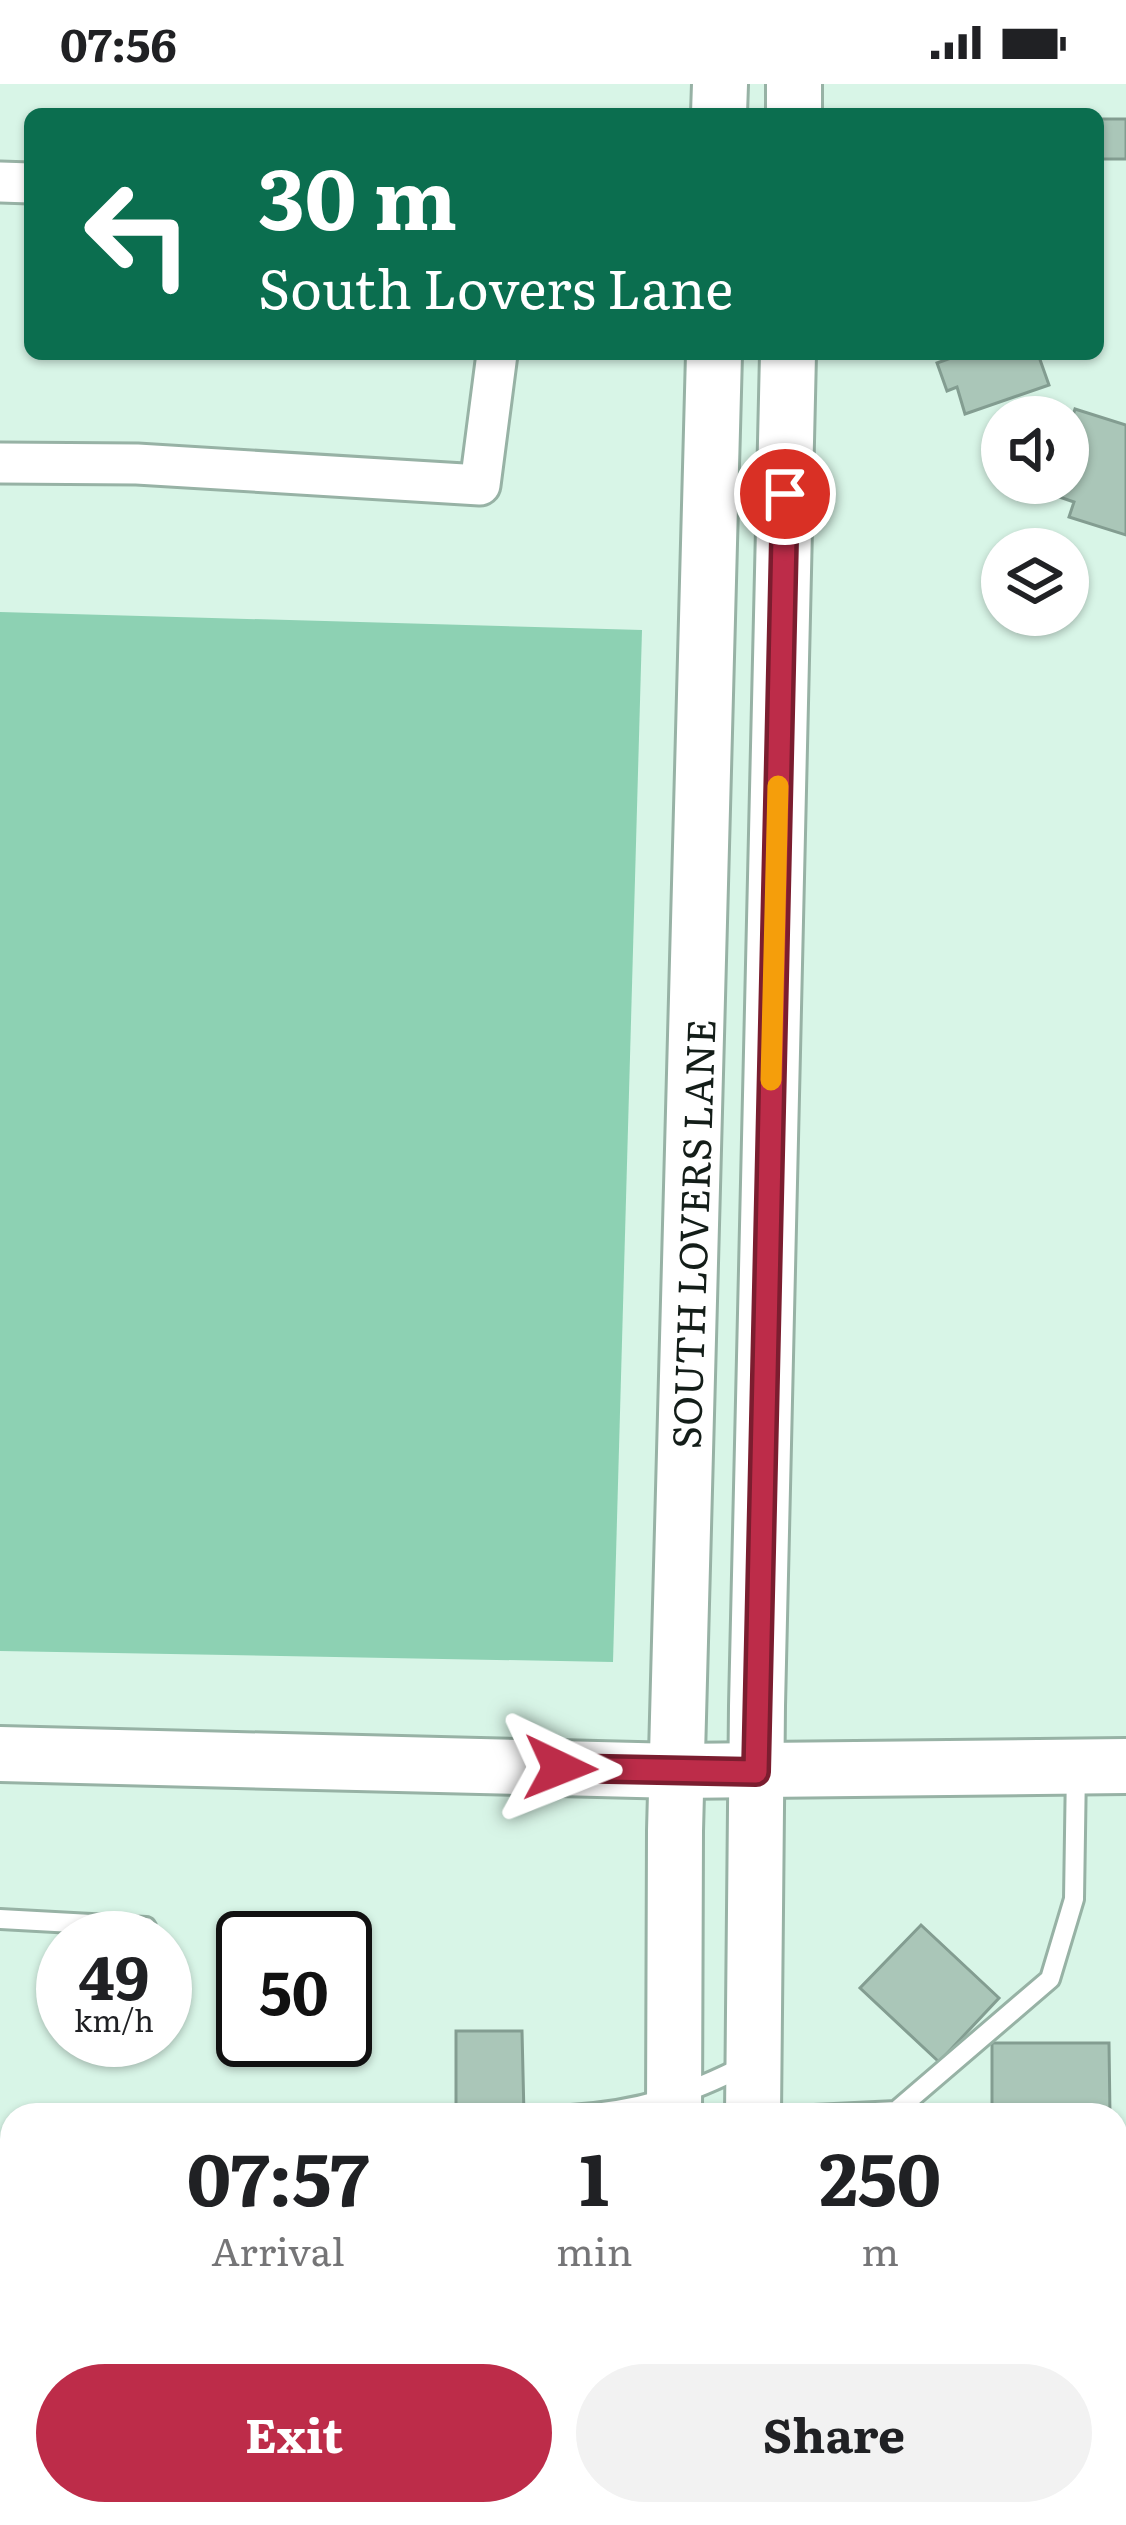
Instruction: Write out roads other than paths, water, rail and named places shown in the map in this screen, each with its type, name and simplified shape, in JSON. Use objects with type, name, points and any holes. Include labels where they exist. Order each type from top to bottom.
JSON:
[{"type":"main road","name":"SOUTH LOVERS LANE","points":[[674,2103],[677,1771],[714,360]]},
{"type":"main road","name":"SOUTH LOVERS LANE","points":[[753,2103],[756,1772],[788,360]]},
{"type":"main road","points":[[0,1754],[756,1772],[1101,1766]]},
{"type":"street","points":[[0,464],[137,464],[480,485],[496,360]]},
{"type":"lane","points":[[905,2103],[1050,1979],[1074,1899],[1101,1766]]},
{"type":"lane","points":[[0,1919],[36,1921]]},
{"type":"lane","points":[[679,2103],[754,2061]]}]
